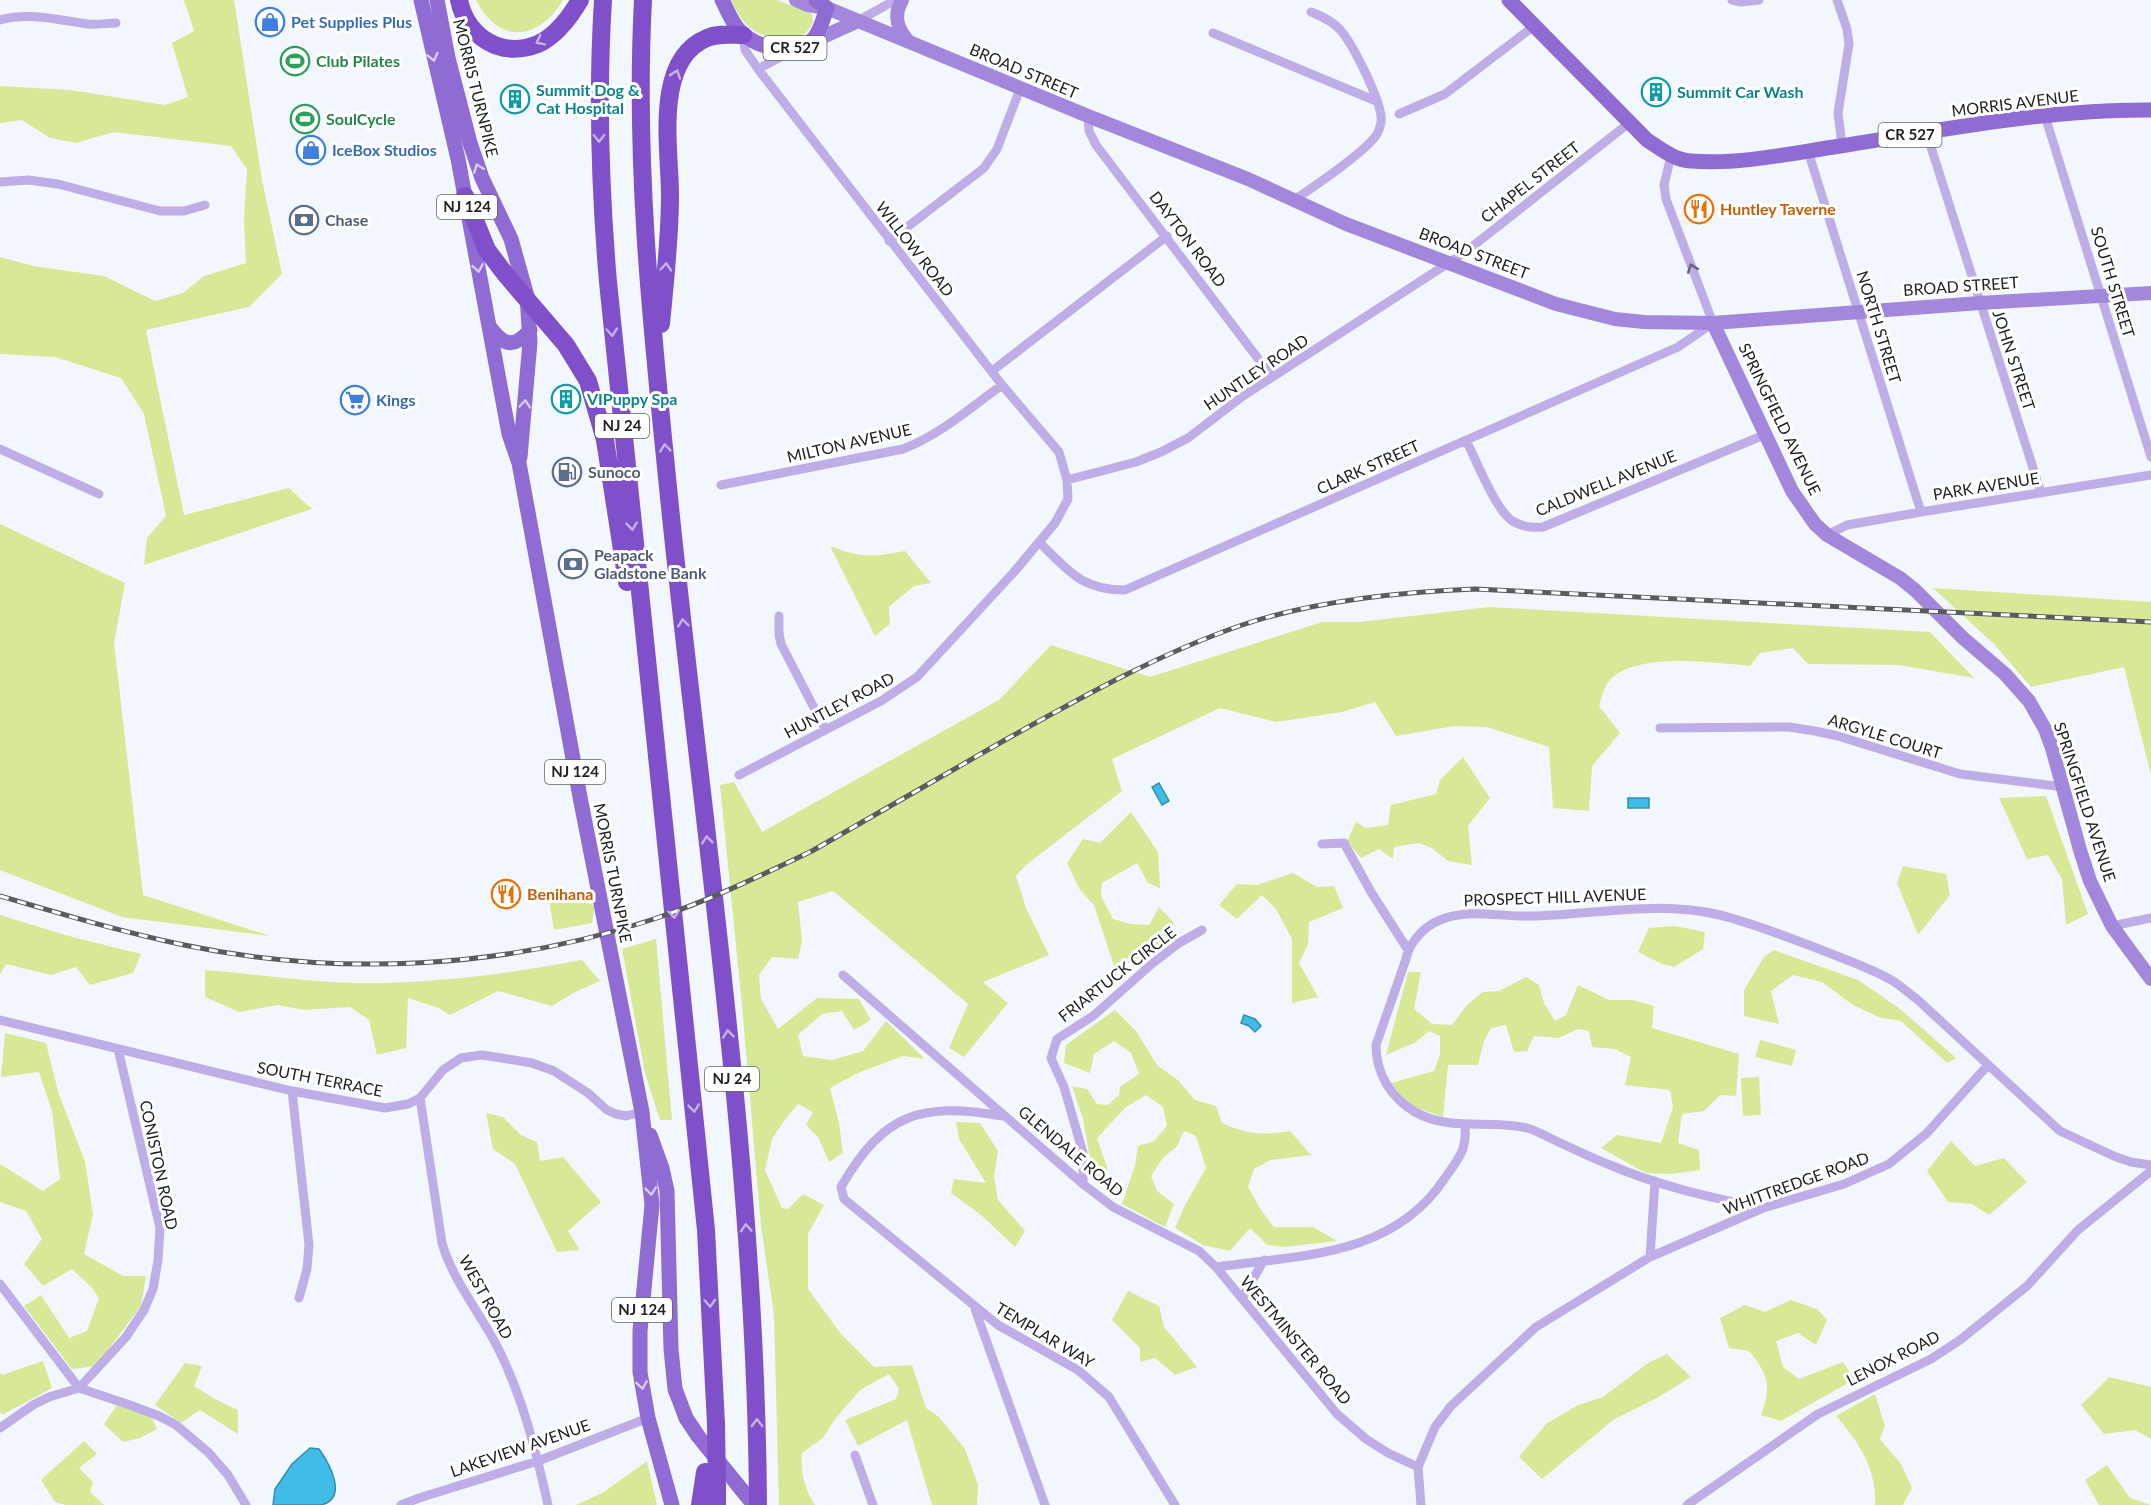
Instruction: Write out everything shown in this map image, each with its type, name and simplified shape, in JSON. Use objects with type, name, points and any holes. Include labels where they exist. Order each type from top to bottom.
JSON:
[{"type":"highway","points":[[459,0],[464,15],[476,34],[496,46],[517,49],[539,43],[549,37],[568,19],[580,0]]},
{"type":"highway","name":"NJ 24","points":[[603,0],[599,133],[602,211],[614,356],[706,1230],[716,1424],[717,1496]]},
{"type":"highway","name":"NJ 24","points":[[643,0],[639,79],[643,196],[656,367],[740,1155],[755,1359],[758,1481],[756,1505]]},
{"type":"highway","points":[[656,367],[669,229],[668,124],[673,83],[681,60],[696,45],[714,36],[743,35]]},
{"type":"highway","points":[[465,196],[487,250],[578,362],[588,381],[598,411],[607,452],[663,814]]},
{"type":"highway","points":[[700,1505],[716,1424]]},
{"type":"main road","name":"MORRIS TURNPIKE","points":[[421,0],[454,139],[508,434],[519,463],[580,797],[642,1112]]},
{"type":"main road","name":"MORRIS TURNPIKE","points":[[437,0],[448,58],[470,143],[482,178],[511,239],[528,301],[530,330],[519,463]]},
{"type":"main road","name":"CR 527","points":[[723,0],[733,22],[743,35],[757,43],[785,48],[803,46],[816,35],[821,4]]},
{"type":"main road","name":"BROAD STREET","points":[[796,0],[807,5],[821,4],[1020,89],[1248,179],[1346,224],[1556,304],[1596,315],[1644,322],[1713,322],[2151,293]]},
{"type":"main road","points":[[902,0],[898,7],[897,20],[901,32],[909,42]]},
{"type":"main road","name":"CR 527","points":[[1509,0],[1629,123],[1647,140],[1671,156]]},
{"type":"main road","points":[[803,46],[858,21]]},
{"type":"main road","name":"MORRIS AVENUE","points":[[1671,156],[1689,161],[1715,162],[1758,158],[2045,116],[2151,110]]},
{"type":"main road","name":"SPRINGFIELD AVENUE","points":[[1713,322],[1764,435],[1798,500],[1815,524],[1827,535],[1916,590],[1963,638],[2005,674],[2029,701],[2045,729],[2091,880],[2112,926],[2151,979]]},
{"type":"main road","points":[[489,326],[500,339],[509,343],[519,341],[530,330]]},
{"type":"main road","name":"NJ 124","points":[[642,1112],[652,1205],[639,1354],[648,1418],[672,1505]]},
{"type":"main road","name":"NJ 124","points":[[642,1112],[662,1168],[667,1191],[671,1348],[677,1396],[686,1418],[698,1436],[756,1505]]},
{"type":"street","points":[[858,21],[895,0]]},
{"type":"street","points":[[1732,0],[1743,2],[1759,0]]},
{"type":"street","points":[[1837,0],[1847,29],[1849,44],[1838,112],[1842,145]]},
{"type":"street","points":[[1294,200],[1372,141],[1381,124],[1381,114],[1357,56],[1342,32],[1328,19],[1311,12]]},
{"type":"street","points":[[0,20],[10,17],[44,16],[90,24],[116,23]]},
{"type":"street","points":[[1399,114],[1445,94],[1534,26]]},
{"type":"street","points":[[1213,33],[1376,101]]},
{"type":"street","name":"WILLOW ROAD","points":[[743,35],[745,50],[758,69],[1002,385],[1059,452],[1067,480]]},
{"type":"street","points":[[758,69],[803,46]]},
{"type":"street","points":[[890,241],[984,168],[997,149],[1020,89]]},
{"type":"street","name":"DAYTON ROAD","points":[[1088,116],[1089,133],[1096,145],[1272,377]]},
{"type":"street","name":"SOUTH STREET","points":[[2045,116],[2151,457]]},
{"type":"street","name":"CHAPEL STREET","points":[[1449,263],[1629,123]]},
{"type":"street","name":"JOHN STREET","points":[[1929,132],[1930,144],[2041,493]]},
{"type":"street","name":"NORTH STREET","points":[[1808,151],[1921,512]]},
{"type":"street","name":"SPRINGFIELD AVENUE","points":[[1671,156],[1664,185],[1666,200],[1713,322]]},
{"type":"street","points":[[0,182],[28,180],[58,184],[160,211],[184,212],[205,205]]},
{"type":"street","points":[[992,371],[1167,236]]},
{"type":"street","name":"HUNTLEY ROAD","points":[[739,775],[881,701],[918,677],[1014,572],[1055,523],[1068,499],[1067,480],[1136,462],[1188,438],[1243,396],[1449,263]]},
{"type":"street","name":"CLARK STREET","points":[[1039,542],[1077,577],[1088,584],[1099,588],[1125,590],[1678,347],[1713,322]]},
{"type":"street","name":"MILTON AVENUE","points":[[721,485],[903,449],[922,442],[940,431],[1002,385]]},
{"type":"street","name":"CALDWELL AVENUE","points":[[1466,440],[1505,514],[1519,524],[1535,528],[1543,527],[1764,435]]},
{"type":"street","points":[[0,449],[99,494]]},
{"type":"street","name":"PARK AVENUE","points":[[1827,535],[1847,525],[2151,475]]},
{"type":"street","points":[[779,616],[781,644],[825,729]]},
{"type":"street","name":"ARGYLE COURT","points":[[1660,728],[1790,727],[1838,736],[1960,774],[2064,787]]},
{"type":"street","points":[[1322,844],[1344,843],[1407,950]]},
{"type":"street","name":"PROSPECT HILL AVENUE","points":[[1763,1208],[1695,1192],[1612,1166],[1528,1128],[1437,1122],[1414,1112],[1385,1083],[1379,1071],[1376,1045],[1406,959],[1407,950],[1418,936],[1439,920],[1467,912],[1529,916],[1634,908],[1719,915],[1786,936],[1894,982],[1919,1001],[2060,1131],[2116,1157],[2151,1165]]},
{"type":"street","points":[[2112,926],[2151,918]]},
{"type":"street","name":"FRIARTUCK CIRCLE","points":[[1083,1184],[1083,1153],[1064,1087],[1051,1058],[1057,1039],[1093,1016],[1179,943],[1202,930]]},
{"type":"street","name":"GLENDALE ROAD","points":[[843,975],[1083,1184],[1113,1207],[1199,1251],[1216,1267]]},
{"type":"street","name":"SOUTH TERRACE","points":[[0,1020],[292,1091],[386,1108],[408,1104],[420,1098]]},
{"type":"street","name":"CONISTON ROAD","points":[[80,1388],[126,1337],[144,1310],[153,1289],[158,1260],[160,1228],[118,1049]]},
{"type":"street","points":[[420,1098],[443,1070],[451,1064],[470,1056],[483,1055],[532,1063],[554,1071],[588,1093],[607,1110],[616,1114],[626,1116],[642,1112]]},
{"type":"street","name":"WHITTREDGE ROAD","points":[[1421,1505],[1418,1467],[1435,1427],[1451,1406],[1527,1335],[1561,1310],[1650,1257],[1763,1208],[1844,1184],[1889,1164],[1927,1133],[1988,1065]]},
{"type":"street","points":[[292,1091],[309,1245],[306,1269],[298,1298]]},
{"type":"street","name":"WEST ROAD","points":[[420,1098],[442,1243],[447,1260],[497,1347],[516,1386],[548,1505]]},
{"type":"street","name":"TEMPLAR WAY","points":[[1005,1117],[951,1110],[931,1111],[908,1118],[885,1131],[863,1152],[841,1187],[841,1194],[844,1199],[975,1308],[998,1325],[1078,1370],[1100,1387],[1109,1397],[1175,1505]]},
{"type":"street","points":[[1216,1267],[1331,1251],[1365,1242],[1396,1227],[1426,1204],[1442,1184],[1466,1142],[1465,1125]]},
{"type":"street","name":"LENOX ROAD","points":[[1687,1505],[1818,1414],[1931,1359],[1960,1340],[2027,1286],[2078,1230],[2151,1171]]},
{"type":"street","points":[[1650,1257],[1655,1180]]},
{"type":"street","points":[[1242,1298],[1264,1260]]},
{"type":"street","name":"WESTMINSTER ROAD","points":[[1216,1267],[1337,1414],[1366,1439],[1418,1467]]},
{"type":"street","points":[[0,1284],[80,1388],[140,1408],[176,1425],[209,1454],[228,1475],[246,1505]]},
{"type":"street","points":[[975,1308],[1045,1505]]},
{"type":"street","points":[[0,1428],[49,1397],[80,1388]]},
{"type":"street","name":"LAKEVIEW AVENUE","points":[[401,1505],[419,1497],[538,1461],[648,1418]]},
{"type":"street","points":[[855,1455],[873,1505]]},
{"type":"green space","points":[[184,0],[234,0],[262,180],[282,274],[249,307],[146,330],[184,515],[289,488],[312,509],[144,565],[147,538],[166,516],[144,414],[121,378],[55,357],[0,354],[0,257],[33,266],[104,276],[155,301],[183,293],[204,276],[246,263],[244,220],[247,169],[231,146],[114,132],[76,143],[50,138],[22,120],[0,123],[0,86],[70,90],[165,105],[188,97],[172,43],[194,31]]},
{"type":"green space","points":[[476,0],[563,0],[542,24],[531,30],[519,32],[507,31],[496,25],[485,15]]},
{"type":"green space","points":[[731,0],[777,0],[812,14],[813,22],[808,31],[800,37],[782,40],[772,38],[754,31],[747,25]]},
{"type":"green space","points":[[0,524],[125,583],[114,643],[143,895],[270,936],[122,917],[0,870]]},
{"type":"green space","points":[[830,546],[850,553],[867,555],[905,551],[931,583],[914,586],[889,607],[890,624],[875,636]]},
{"type":"green space","points":[[1933,588],[2151,602],[2151,775],[2124,667],[2031,687],[1994,644]]},
{"type":"green space","points":[[1489,607],[1930,632],[1974,678],[1899,665],[1808,664],[1793,648],[1760,653],[1750,666],[1674,661],[1634,666],[1618,673],[1607,684],[1602,695],[1599,706],[1620,733],[1592,766],[1589,811],[1553,808],[1549,747],[1487,727],[1454,726],[1396,736],[1375,702],[1342,712],[1276,722],[1220,708],[1112,759],[1122,791],[1026,865],[1016,876],[1026,908],[1049,955],[983,982],[1008,1003],[964,1057],[949,1048],[968,1004],[833,891],[798,902],[802,941],[798,959],[772,957],[759,975],[761,999],[778,1029],[817,998],[859,999],[871,1020],[854,1030],[842,1011],[822,1014],[798,1035],[803,1056],[832,1060],[863,1051],[886,1021],[925,1059],[903,1056],[858,1073],[830,1088],[839,1123],[843,1153],[829,1162],[818,1137],[806,1125],[813,1112],[798,1104],[772,1139],[765,1170],[782,1208],[788,1209],[803,1194],[824,1205],[808,1234],[808,1289],[841,1334],[874,1367],[912,1365],[926,1408],[939,1417],[965,1449],[978,1485],[977,1505],[932,1505],[907,1420],[858,1446],[845,1420],[896,1399],[899,1389],[889,1374],[860,1390],[835,1419],[823,1438],[802,1453],[804,1480],[815,1505],[779,1505],[774,1315],[761,1226],[720,785],[734,782],[762,832],[999,700],[1051,645],[1150,677],[1322,622],[1360,622]]},
{"type":"green space","points":[[1463,757],[1490,798],[1468,826],[1472,865],[1448,861],[1432,848],[1419,843],[1394,847],[1393,859],[1379,849],[1361,858],[1347,841],[1356,822],[1366,828],[1388,825],[1391,805],[1436,794],[1440,780]]},
{"type":"green space","points":[[2046,796],[2088,914],[2066,925],[2062,879],[2048,855],[2027,859],[1999,798]]},
{"type":"green space","points":[[1131,812],[1158,852],[1160,888],[1148,883],[1137,863],[1102,883],[1101,896],[1113,919],[1131,924],[1149,925],[1159,907],[1174,923],[1164,939],[1157,945],[1141,957],[1115,969],[1094,905],[1080,890],[1067,863],[1083,839],[1100,843]]},
{"type":"green space","points":[[1903,866],[1946,874],[1950,895],[1918,935],[1897,883]]},
{"type":"green space","points":[[1293,873],[1317,887],[1334,886],[1343,908],[1309,922],[1308,944],[1299,963],[1318,997],[1292,1003],[1292,939],[1276,909],[1262,895],[1237,919],[1219,905],[1237,884],[1257,885]]},
{"type":"green space","points":[[560,891],[595,906],[592,923],[554,930],[549,900]]},
{"type":"green space","points":[[0,915],[65,935],[141,954],[133,973],[90,985],[76,967],[51,975],[6,964],[0,975]]},
{"type":"green space","points":[[1675,926],[1705,932],[1703,949],[1674,967],[1662,964],[1638,952],[1649,928]]},
{"type":"green space","points":[[656,939],[672,1120],[660,1120],[645,1073],[622,949]]},
{"type":"green space","points":[[1774,950],[1858,980],[1899,1008],[1956,1058],[1947,1063],[1901,1021],[1881,1018],[1853,1005],[1822,982],[1793,975],[1771,991],[1779,1024],[1744,1016],[1744,990],[1764,957]]},
{"type":"green space","points":[[582,960],[600,981],[552,1006],[498,991],[450,1015],[439,1008],[408,998],[406,1048],[377,1055],[369,1020],[350,1007],[304,1010],[278,1005],[239,1012],[205,997],[205,970],[318,981],[384,983],[469,977]]},
{"type":"green space","points":[[1408,972],[1421,972],[1414,1009],[1432,1024],[1452,1025],[1467,1005],[1483,992],[1499,991],[1526,977],[1539,985],[1544,1003],[1555,1021],[1566,1015],[1578,985],[1609,1000],[1632,1000],[1654,1006],[1652,1028],[1739,1054],[1736,1096],[1720,1095],[1704,1111],[1682,1114],[1678,1143],[1699,1150],[1700,1170],[1672,1174],[1646,1173],[1601,1148],[1617,1135],[1661,1143],[1673,1107],[1670,1090],[1625,1085],[1631,1057],[1615,1049],[1592,1047],[1589,1031],[1578,1029],[1559,1038],[1534,1036],[1527,1051],[1514,1052],[1506,1025],[1491,1028],[1484,1041],[1478,1065],[1448,1065],[1443,1117],[1409,1105],[1391,1083],[1434,1071],[1440,1054],[1440,1036],[1429,1031],[1416,1042],[1386,1055]]},
{"type":"green space","points":[[1115,1010],[1136,1031],[1157,1065],[1179,1081],[1195,1100],[1216,1106],[1222,1123],[1255,1133],[1290,1131],[1311,1155],[1271,1160],[1254,1169],[1248,1187],[1274,1227],[1313,1227],[1337,1241],[1284,1247],[1267,1245],[1250,1228],[1230,1251],[1203,1245],[1175,1228],[1206,1168],[1196,1136],[1184,1131],[1177,1146],[1162,1159],[1151,1176],[1157,1191],[1174,1204],[1165,1227],[1122,1204],[1135,1165],[1138,1146],[1154,1141],[1167,1126],[1163,1107],[1146,1095],[1126,1107],[1097,1138],[1108,1170],[1093,1176],[1083,1119],[1072,1086],[1087,1089],[1097,1104],[1108,1105],[1119,1095],[1120,1087],[1139,1074],[1131,1053],[1114,1041],[1094,1054],[1090,1073],[1064,1063],[1066,1045]]},
{"type":"green space","points":[[5,1033],[46,1043],[59,1095],[85,1161],[93,1214],[84,1254],[123,1276],[146,1276],[141,1306],[96,1366],[72,1369],[24,1306],[41,1295],[69,1338],[87,1331],[99,1298],[72,1269],[43,1286],[24,1264],[42,1239],[26,1211],[0,1202],[0,1164],[43,1191],[60,1179],[52,1111],[39,1072],[1,1077]]},
{"type":"green space","points":[[1760,1040],[1796,1050],[1792,1066],[1755,1057]]},
{"type":"green space","points":[[1759,1077],[1761,1115],[1743,1116],[1741,1078]]},
{"type":"green space","points":[[486,1113],[503,1117],[521,1135],[537,1142],[540,1161],[563,1157],[601,1202],[568,1231],[580,1250],[557,1252],[515,1164],[493,1149]]},
{"type":"green space","points":[[956,1122],[980,1123],[998,1151],[994,1177],[998,1200],[1025,1231],[1015,1247],[981,1215],[951,1193],[954,1179],[986,1183],[959,1139]]},
{"type":"green space","points":[[1951,1141],[1975,1166],[2004,1158],[2027,1182],[1989,1215],[1972,1204],[1948,1202],[1927,1171]]},
{"type":"green space","points":[[1128,1291],[1159,1306],[1164,1327],[1197,1367],[1175,1375],[1155,1358],[1140,1362],[1140,1348],[1112,1320]]},
{"type":"green space","points":[[1791,1300],[1817,1309],[1827,1320],[1816,1345],[1798,1333],[1776,1341],[1783,1367],[1799,1379],[1843,1362],[1855,1379],[1781,1421],[1761,1415],[1767,1388],[1764,1374],[1749,1351],[1729,1348],[1720,1318],[1745,1305],[1765,1312]]},
{"type":"green space","points":[[1667,1354],[1691,1377],[1657,1398],[1613,1420],[1542,1479],[1519,1457],[1546,1424],[1578,1405],[1603,1397],[1648,1363]]},
{"type":"green space","points":[[43,1361],[52,1388],[2,1415],[0,1412],[0,1373],[2,1375]]},
{"type":"green space","points":[[185,1363],[202,1366],[194,1386],[238,1410],[238,1434],[200,1410],[181,1423],[155,1405]]},
{"type":"green space","points":[[2109,1377],[2151,1387],[2151,1439],[2135,1430],[2104,1434],[2081,1405]]},
{"type":"green space","points":[[1875,1394],[1885,1426],[1880,1439],[1901,1464],[1912,1488],[1903,1505],[1875,1505],[1870,1468],[1859,1446],[1836,1416]]},
{"type":"green space","points":[[117,1405],[151,1416],[157,1429],[140,1438],[123,1442],[104,1424]]},
{"type":"green space","points":[[84,1441],[97,1454],[79,1468],[93,1482],[90,1492],[104,1505],[66,1505],[55,1502],[41,1480]]},
{"type":"green space","points":[[647,1461],[657,1505],[576,1505],[604,1492]]},
{"type":"green space","points":[[2107,1465],[2130,1498],[2151,1505],[2099,1505],[2085,1480]]},
{"type":"water","points":[[1159,783],[1169,801],[1162,805],[1152,787]]},
{"type":"water","points":[[1628,798],[1649,798],[1649,808],[1628,808]]},
{"type":"water","points":[[1244,1015],[1255,1019],[1261,1026],[1255,1032],[1249,1026],[1241,1023]]},
{"type":"water","points":[[310,1448],[319,1449],[327,1463],[334,1480],[334,1495],[321,1505],[273,1505],[275,1489],[292,1464]]},
{"type":"railway","points":[[0,896],[115,929],[184,945],[242,955],[301,961],[361,964],[420,963],[480,958],[539,949],[597,936],[654,919],[773,870],[812,851],[1063,708],[1180,649],[1242,625],[1270,617],[1357,599],[1475,589],[2151,622]]},
{"type":"place","name":"Pet Supplies Plus","points":[[270,22]]},
{"type":"place","name":"Club Pilates","points":[[295,61]]},
{"type":"place","name":"Summit Car Wash","points":[[1656,92]]},
{"type":"place","name":"Summit Dog & Cat Hospital","points":[[515,99]]},
{"type":"place","name":"SoulCycle","points":[[305,119]]},
{"type":"place","name":"IceBox Studios","points":[[311,150]]},
{"type":"place","name":"Huntley Taverne","points":[[1699,209]]},
{"type":"place","name":"Chase","points":[[304,220]]},
{"type":"place","name":"VIPuppy Spa","points":[[566,399]]},
{"type":"place","name":"Kings","points":[[355,400]]},
{"type":"place","name":"Sunoco","points":[[567,472]]},
{"type":"place","name":"Peapack Gladstone Bank","points":[[573,564]]},
{"type":"place","name":"Benihana","points":[[506,894]]}]
